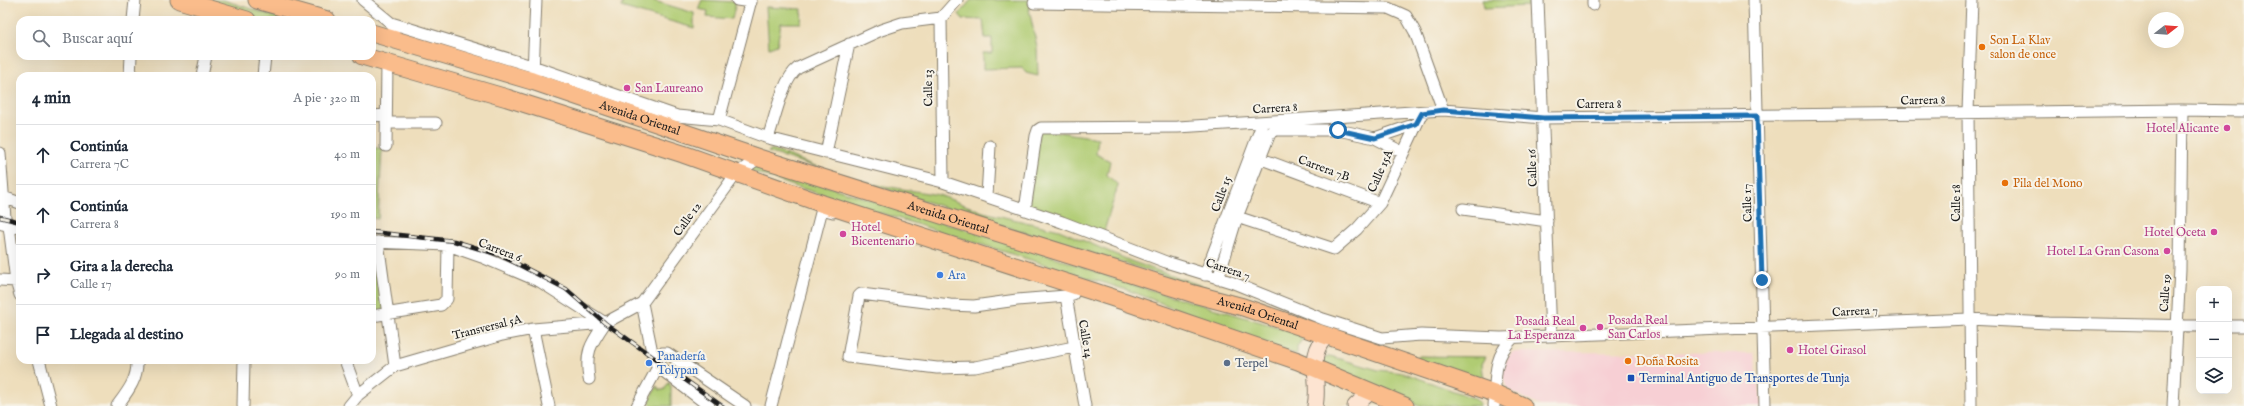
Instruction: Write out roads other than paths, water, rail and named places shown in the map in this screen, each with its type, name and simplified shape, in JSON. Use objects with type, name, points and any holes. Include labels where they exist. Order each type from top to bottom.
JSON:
[{"type":"main road","points":[[179,0],[216,15]]},
{"type":"main road","points":[[257,0],[313,16]]},
{"type":"main road","name":"Avenida Oriental","points":[[376,34],[533,74],[759,158],[1194,294],[1243,307],[1328,335],[1494,399],[1524,406]]},
{"type":"main road","name":"Avenida Oriental","points":[[376,60],[551,112],[683,154],[736,174],[849,212],[1181,320],[1298,361],[1405,406]]},
{"type":"main road","points":[[1315,406],[1317,370],[1314,360],[1316,350],[1320,342],[1328,335]]},
{"type":"main road","points":[[1356,406],[1370,392]]},
{"type":"street","points":[[133,16],[135,0]]},
{"type":"street","points":[[363,0],[391,23],[401,41]]},
{"type":"street","points":[[533,74],[536,0]]},
{"type":"street","points":[[719,120],[751,1],[737,0]]},
{"type":"street","points":[[768,138],[787,83],[793,72],[809,62],[849,44],[902,23],[940,18],[957,0]]},
{"type":"street","name":"Calle 16","points":[[1538,0],[1551,336]]},
{"type":"street","name":"Calle 17","points":[[1754,0],[1765,406]]},
{"type":"street","name":"Calle 18","points":[[1971,406],[1968,112],[1972,0]]},
{"type":"street","points":[[1034,3],[1388,8],[1406,16],[1414,32],[1443,110]]},
{"type":"street","name":"Calle 13","points":[[940,18],[943,182]]},
{"type":"street","name":"Avenida Oriental","points":[[391,23],[533,74],[676,116],[719,120],[768,138],[943,182]]},
{"type":"street","points":[[826,153],[849,44]]},
{"type":"street","points":[[130,72],[131,60]]},
{"type":"street","points":[[203,72],[205,60]]},
{"type":"street","points":[[263,72],[265,60]]},
{"type":"street","points":[[386,63],[386,146]]},
{"type":"street","name":"Carrera 8","points":[[1025,210],[1036,136],[1038,130],[1041,128],[1178,127],[1422,113],[1443,110],[1543,118],[1968,112],[2182,110],[2244,111]]},
{"type":"street","name":"Calle 19","points":[[2173,406],[2180,269],[2182,110]]},
{"type":"street","name":"Calle 15A","points":[[1237,217],[1334,249],[1357,229],[1380,203],[1402,152],[1422,113]]},
{"type":"street","points":[[376,117],[436,123]]},
{"type":"street","name":"Calle 15","points":[[1205,275],[1263,122]]},
{"type":"street","points":[[1375,138],[1416,124]]},
{"type":"street","name":"Calle 15","points":[[1218,279],[1237,217],[1270,133],[1276,130],[1330,128],[1375,138]]},
{"type":"street","points":[[1375,138],[1402,152]]},
{"type":"street","points":[[987,196],[990,146]]},
{"type":"street","points":[[0,153],[2,197],[5,218],[4,224],[16,281],[0,280]]},
{"type":"street","name":"Calle 12","points":[[642,302],[736,174],[759,158]]},
{"type":"street","name":"Carrera 7B","points":[[1259,158],[1380,203]]},
{"type":"street","name":"Carrera 7","points":[[943,182],[987,196],[1205,275],[1231,282],[1349,328],[1382,338],[1421,335],[1513,338],[1764,329],[1969,319],[2196,326]]},
{"type":"street","points":[[2,197],[16,201]]},
{"type":"street","points":[[771,406],[822,209],[847,218],[849,212]]},
{"type":"street","points":[[1463,209],[1547,221]]},
{"type":"street","points":[[4,224],[16,227]]},
{"type":"street","name":"Carrera 6","points":[[376,242],[448,245],[529,276],[604,323]]},
{"type":"street","points":[[376,315],[446,303],[448,299],[448,245]]},
{"type":"street","points":[[376,248],[395,366]]},
{"type":"street","points":[[1074,347],[975,367],[937,368],[848,357],[859,296],[862,294],[974,306],[1017,300],[1066,296],[1084,289]]},
{"type":"street","name":"Calle 14","points":[[1066,296],[1085,406]]},
{"type":"street","points":[[642,302],[653,357],[658,367],[709,406]]},
{"type":"street","name":"Transversal 5A","points":[[349,406],[358,395],[395,366],[489,339],[533,329],[604,323],[642,302]]},
{"type":"street","points":[[589,379],[586,360],[590,344],[604,323]]},
{"type":"street","points":[[2232,326],[2244,326]]},
{"type":"street","points":[[1328,335],[1349,328]]},
{"type":"street","points":[[533,329],[549,406]]},
{"type":"street","points":[[1494,399],[1499,358],[1502,348],[1513,338]]},
{"type":"street","points":[[637,406],[658,367],[662,353],[667,353],[745,406]]},
{"type":"street","points":[[40,364],[51,406]]},
{"type":"street","points":[[243,406],[244,364]]},
{"type":"street","points":[[346,364],[358,395]]},
{"type":"street","points":[[116,406],[134,382],[138,365]]},
{"type":"railway","points":[[0,217],[16,221]]},
{"type":"railway","points":[[376,232],[454,241],[500,255],[566,289],[605,323],[722,406]]},
{"type":"place","name":"Son La Klav salon de once","points":[[1982,47]]},
{"type":"place","name":"San Laureano","points":[[627,88]]},
{"type":"place","name":"Hotel Alicante","points":[[2227,128]]},
{"type":"place","name":"Pila del Mono","points":[[2005,183]]},
{"type":"place","name":"Hotel Oceta","points":[[2214,232]]},
{"type":"place","name":"Hotel Bicentenario","points":[[843,234]]},
{"type":"place","name":"Hotel La Gran Casona","points":[[2167,251]]},
{"type":"place","name":"Ara","points":[[940,275]]},
{"type":"place","name":"Posada Real San Carlos","points":[[1600,327]]},
{"type":"place","name":"Posada Real La Esperanza","points":[[1583,328]]},
{"type":"place","name":"Hotel Girasol","points":[[1790,350]]},
{"type":"place","name":"Doña Rosita","points":[[1628,361]]},
{"type":"place","name":"Panadería Tolypan","points":[[649,363]]},
{"type":"place","name":"Terpel","points":[[1227,363]]},
{"type":"place","name":"Terminal Antiguo de Transportes de Tunja","points":[[1631,378]]}]
